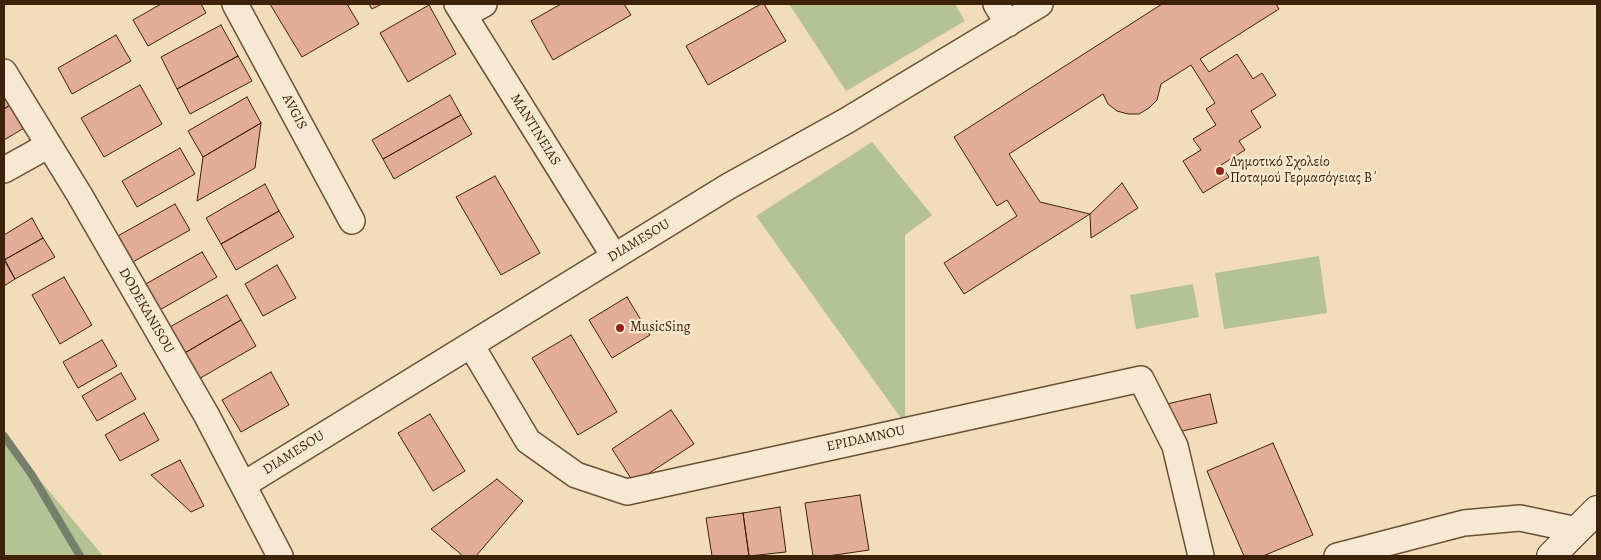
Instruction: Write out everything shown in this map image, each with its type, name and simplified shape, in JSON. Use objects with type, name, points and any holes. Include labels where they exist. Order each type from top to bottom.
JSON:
[{"type":"main road","points":[[1552,556],[1583,540],[1597,510]]},
{"type":"street","name":"AVGIS","points":[[235,4],[352,221]]},
{"type":"street","name":"DIAMESOU","points":[[242,485],[729,186],[846,121],[1002,14],[1040,4]]},
{"type":"street","name":"MANTINEIAS","points":[[468,8],[614,256]]},
{"type":"street","name":"DODEKANISOU","points":[[4,72],[79,194],[202,407],[280,556]]},
{"type":"street","points":[[4,170],[49,146]]},
{"type":"street","name":"EPIDAMNOU","points":[[472,345],[528,441],[576,475],[627,492],[1141,379],[1175,446],[1201,556]]},
{"type":"street","points":[[1337,556],[1464,523],[1520,518],[1583,540]]},
{"type":"green space","points":[[789,4],[955,4],[965,21],[846,91]]},
{"type":"green space","points":[[872,142],[932,215],[905,235],[905,421],[903,421],[756,216]]},
{"type":"green space","points":[[1319,256],[1327,313],[1224,329],[1215,273]]},
{"type":"green space","points":[[1193,284],[1199,317],[1136,329],[1130,295]]},
{"type":"green space","points":[[4,437],[103,556],[4,556]]},
{"type":"building","points":[[161,4],[201,4],[206,13],[148,46],[133,20]]},
{"type":"building","points":[[270,4],[347,4],[359,24],[302,57]]},
{"type":"building","points":[[369,4],[382,4],[372,9]]},
{"type":"building","points":[[561,4],[624,4],[631,15],[553,60],[531,21]]},
{"type":"building","points":[[764,4],[786,41],[708,85],[686,46]]},
{"type":"building","points":[[1162,4],[1276,4],[1279,9],[1200,59],[1209,72],[1237,54],[1253,79],[1262,73],[1276,95],[1251,111],[1261,127],[1239,141],[1245,150],[1221,165],[1229,177],[1203,193],[1183,161],[1201,150],[1193,139],[1216,125],[1206,109],[1215,103],[1191,65],[1161,84],[1157,100],[1139,114],[1117,111],[1108,104],[1103,94],[1009,154],[1040,202],[1090,214],[964,294],[944,263],[1017,216],[1007,200],[997,206],[954,137]]},
{"type":"building","points":[[429,5],[456,54],[408,82],[380,33]]},
{"type":"building","points":[[221,25],[238,56],[177,89],[161,57]]},
{"type":"building","points":[[116,35],[131,61],[72,94],[58,68]]},
{"type":"building","points":[[238,56],[252,81],[190,114],[177,89]]},
{"type":"building","points":[[140,85],[162,124],[104,157],[81,118]]},
{"type":"building","points":[[450,95],[461,115],[383,159],[372,140]]},
{"type":"building","points":[[4,96],[10,105],[4,109]]},
{"type":"building","points":[[247,97],[261,123],[203,157],[188,131]]},
{"type":"building","points":[[10,105],[24,128],[4,140],[4,109]]},
{"type":"building","points":[[461,115],[472,134],[394,179],[383,159]]},
{"type":"building","points":[[261,123],[255,168],[197,201],[203,157]]},
{"type":"building","points":[[180,148],[195,174],[137,207],[122,181]]},
{"type":"building","points":[[495,176],[540,253],[501,275],[456,197]]},
{"type":"building","points":[[1122,183],[1138,208],[1091,238],[1090,214]]},
{"type":"building","points":[[265,184],[279,211],[221,244],[206,218]]},
{"type":"building","points":[[175,204],[190,230],[131,263],[116,237]]},
{"type":"building","points":[[279,211],[294,237],[236,270],[221,244]]},
{"type":"building","points":[[32,218],[43,238],[4,260],[4,235]]},
{"type":"building","points":[[43,238],[55,257],[15,279],[4,260]]},
{"type":"building","points":[[202,252],[217,277],[158,311],[144,285]]},
{"type":"building","points":[[4,258],[15,279],[4,286]]},
{"type":"building","points":[[277,265],[296,298],[263,316],[245,284]]},
{"type":"building","points":[[64,277],[92,325],[60,344],[32,295]]},
{"type":"building","points":[[227,295],[241,320],[183,354],[168,328]]},
{"type":"building","name":"MusicSing","points":[[627,297],[650,335],[612,358],[589,320]]},
{"type":"building","points":[[241,320],[256,346],[197,380],[183,354]]},
{"type":"building","points":[[571,335],[617,412],[578,435],[532,358]]},
{"type":"building","points":[[102,340],[117,366],[78,388],[63,362]]},
{"type":"building","points":[[271,372],[289,405],[241,432],[222,400]]},
{"type":"building","points":[[121,373],[136,399],[97,421],[82,396]]},
{"type":"building","points":[[1210,394],[1217,423],[1174,433],[1167,404]]},
{"type":"building","points":[[671,410],[694,444],[634,483],[612,449]]},
{"type":"building","points":[[144,413],[159,440],[120,461],[105,435]]},
{"type":"building","points":[[430,414],[465,471],[433,491],[398,433]]},
{"type":"building","points":[[1273,443],[1313,535],[1263,556],[1244,556],[1207,471]]},
{"type":"building","points":[[180,460],[204,506],[191,512],[151,475]]},
{"type":"building","points":[[497,479],[523,501],[476,556],[463,556],[431,529]]},
{"type":"building","points":[[860,495],[869,550],[828,556],[813,556],[805,503]]},
{"type":"building","points":[[780,507],[786,552],[749,556],[743,513]]},
{"type":"building","points":[[743,513],[749,556],[712,556],[706,518]]},
{"type":"waterway","points":[[4,436],[32,475],[80,556]]},
{"type":"place","name":"Δημοτικό Σχολείο Ποταμού Γερμασόγειας Β΄","points":[[1220,171]]},
{"type":"place","name":"MusicSing","points":[[620,328]]}]
